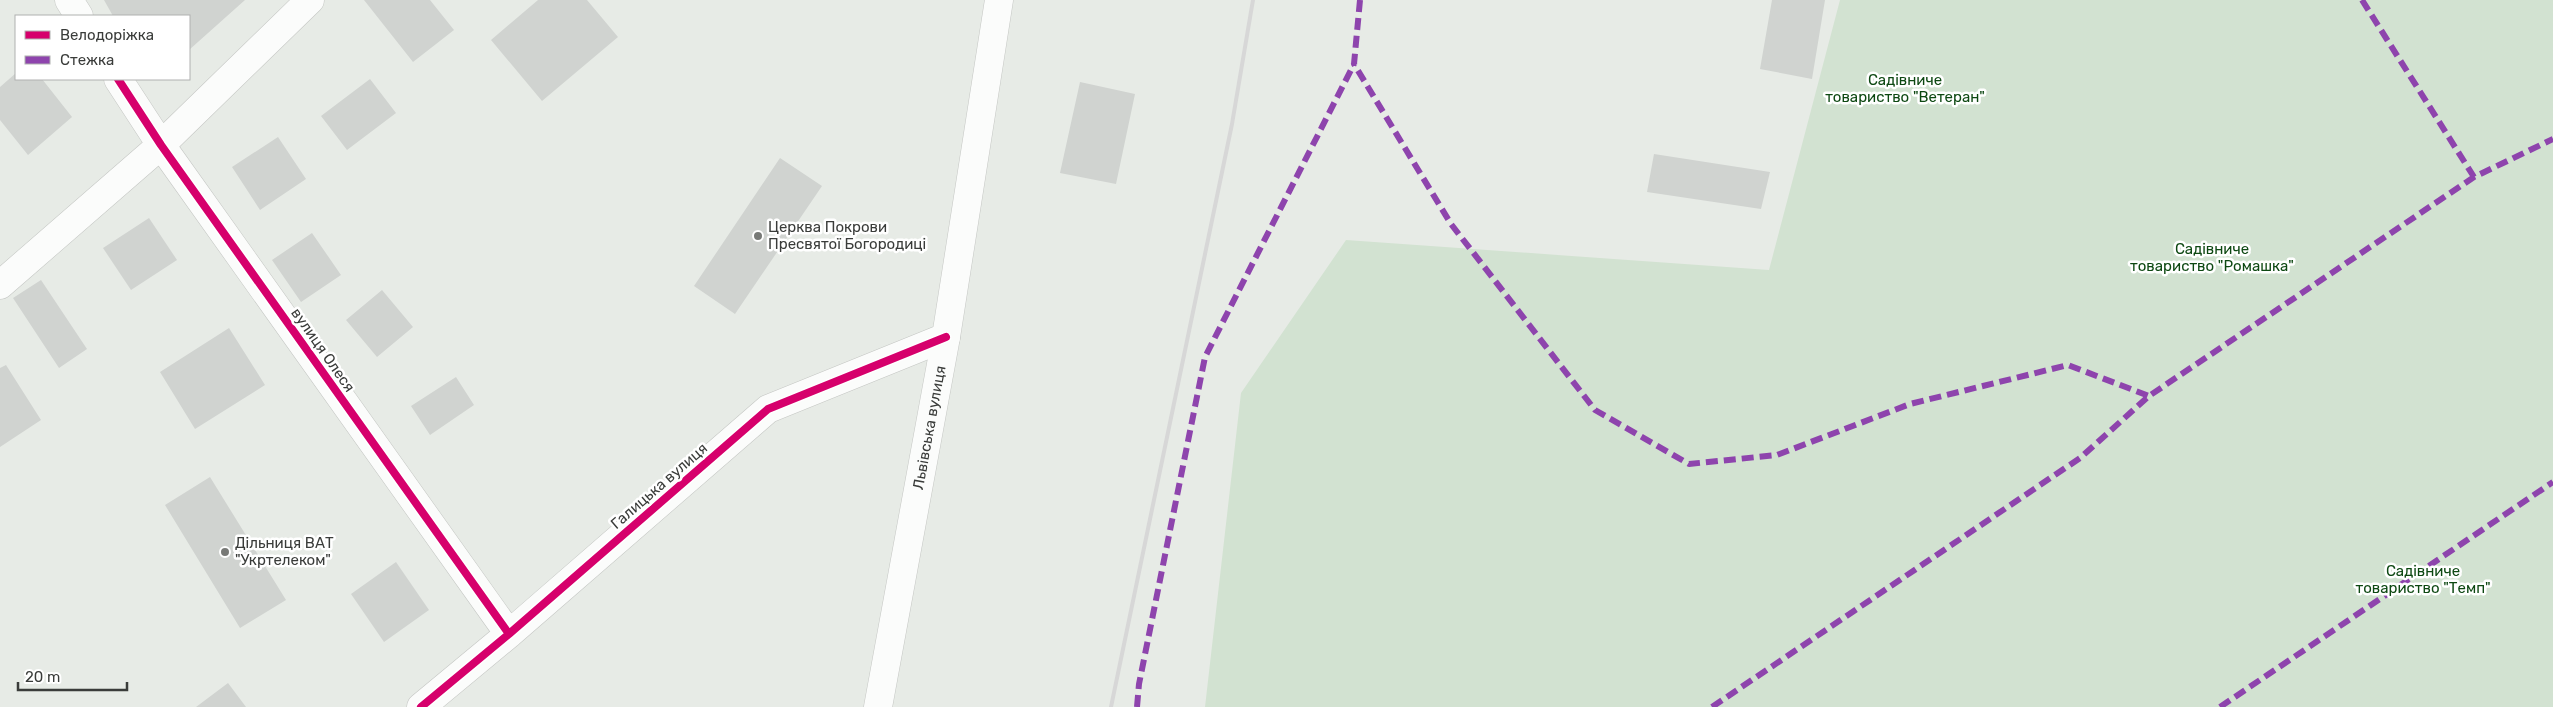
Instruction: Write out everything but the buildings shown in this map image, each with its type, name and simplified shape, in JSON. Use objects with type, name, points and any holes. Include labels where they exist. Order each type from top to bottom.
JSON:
[{"type":"street","points":[[69,0],[78,15]]},
{"type":"street","points":[[0,285],[161,145],[310,0]]},
{"type":"street","name":"Львівська вулиця","points":[[878,707],[946,337],[999,0]]},
{"type":"street","name":"вулиця Олеся","points":[[119,80],[161,145],[509,634]]},
{"type":"street","name":"Галицька вулиця","points":[[421,707],[509,634],[768,410],[946,337]]},
{"type":"green space","name":"Садівниче товариство \"Ромашка\"","points":[[1840,0],[2553,0],[2553,707],[1205,707],[1241,393],[1346,240],[1769,270]]},
{"type":"railway","points":[[1111,707],[1232,124],[1253,0]]},
{"type":"marked path","points":[[1360,0],[1354,64],[1451,224],[1595,410],[1689,464],[1777,455],[1910,404],[2068,365],[2149,396]]},
{"type":"marked path","points":[[2362,0],[2474,177]]},
{"type":"marked path","points":[[1137,707],[1139,684],[1205,357],[1354,64]]},
{"type":"marked path","points":[[1712,707],[2080,458],[2149,396],[2474,177],[2553,139]]},
{"type":"marked path","points":[[2220,707],[2553,482]]},
{"type":"cycle path","points":[[119,80],[161,145],[509,634]]},
{"type":"cycle path","points":[[421,707],[509,634],[768,409],[946,337]]},
{"type":"place","name":"Церква Покрови Пресвятої Богородиці","points":[[758,236]]},
{"type":"place","name":"Дільниця ВАТ \"Укртелеком\"","points":[[225,552]]},
{"type":"park label","name":"Садівниче товариство \"Ветеран\"","points":[[1905,88]]},
{"type":"park label","name":"Садівниче товариство \"Темп\"","points":[[2423,580]]}]
